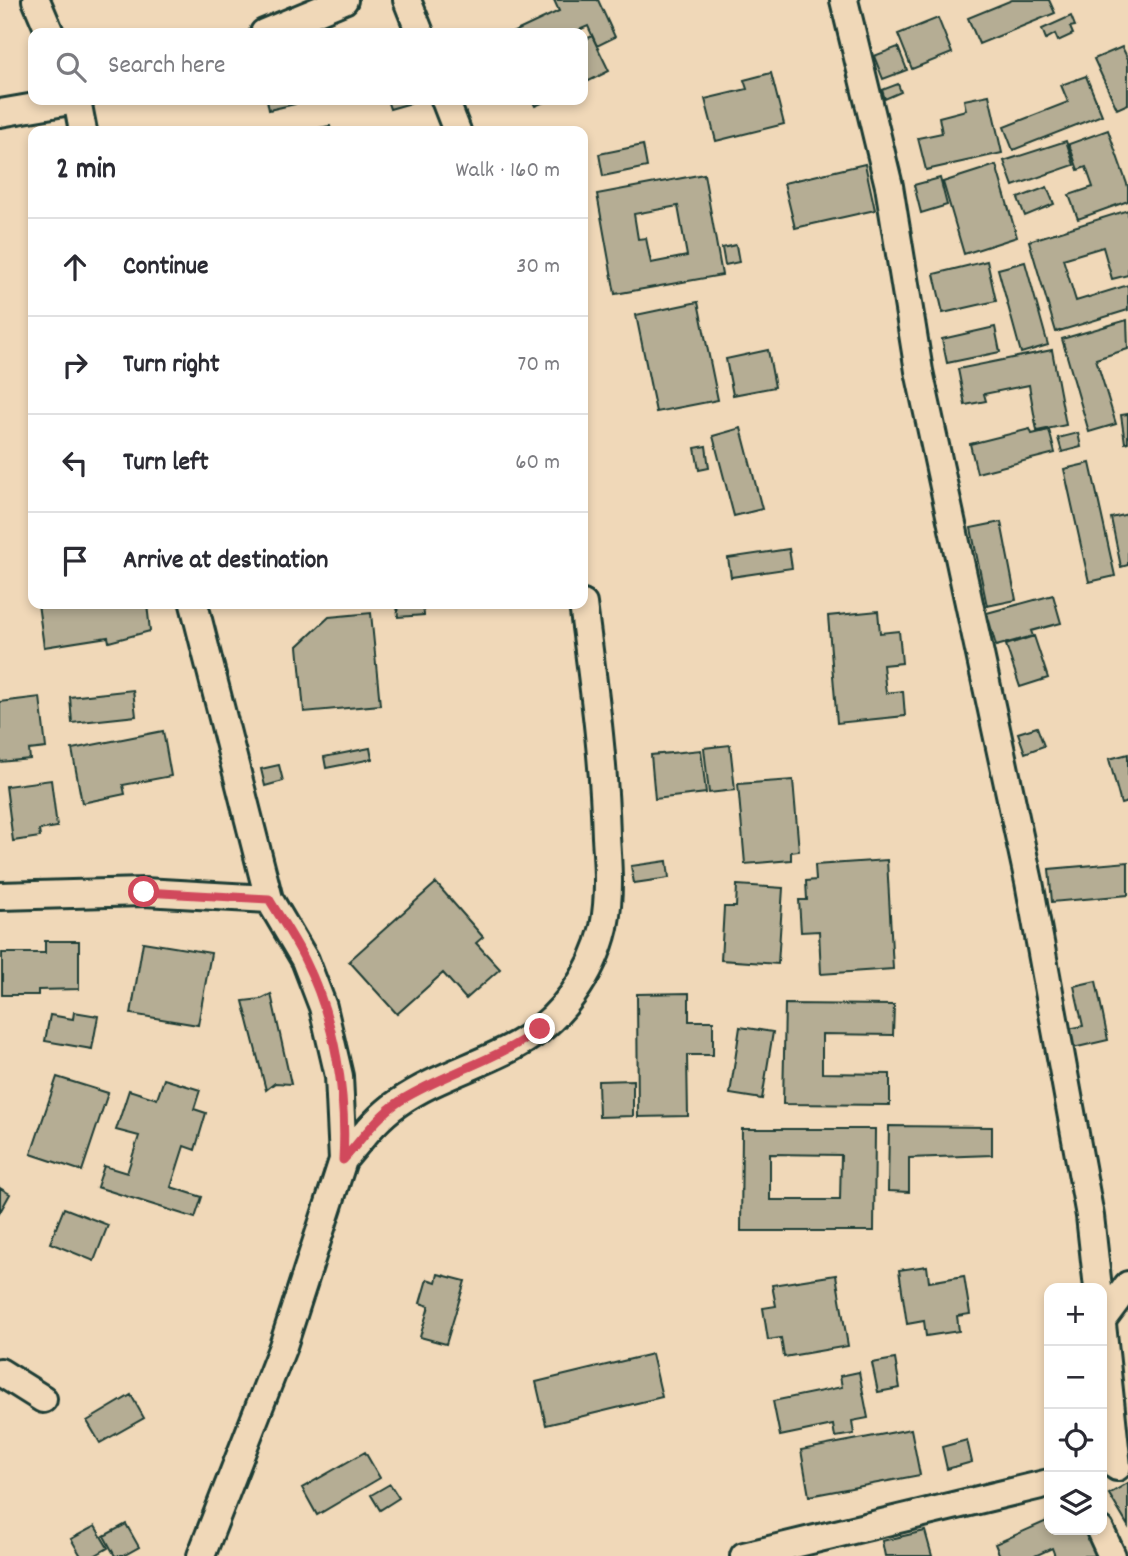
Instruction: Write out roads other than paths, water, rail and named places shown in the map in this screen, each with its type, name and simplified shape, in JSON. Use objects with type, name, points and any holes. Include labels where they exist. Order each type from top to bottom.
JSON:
[{"type":"street","points":[[36,0],[48,28]]},
{"type":"street","points":[[276,28],[344,0]]},
{"type":"street","points":[[407,0],[418,28]]},
{"type":"street","points":[[844,0],[890,186],[919,371],[1029,882],[1090,1216],[1097,1283]]},
{"type":"street","points":[[0,113],[47,105]]},
{"type":"street","points":[[77,105],[82,126]]},
{"type":"street","points":[[447,105],[455,126]]},
{"type":"street","points":[[195,609],[269,899],[305,960],[323,1007],[340,1076],[343,1160],[283,1346],[201,1556]]},
{"type":"street","points":[[343,1160],[375,1123],[399,1102],[448,1075],[519,1044],[540,1029],[561,1010],[594,958],[604,926],[608,889],[604,768],[584,609]]},
{"type":"street","points":[[0,896],[144,892],[269,899]]},
{"type":"street","points":[[1107,1315],[1128,1285]]},
{"type":"street","points":[[1104,1346],[1116,1467]]},
{"type":"street","points":[[0,1372],[43,1399]]},
{"type":"street","points":[[744,1556],[1044,1484]]},
{"type":"street","points":[[1102,1535],[1112,1556]]}]
